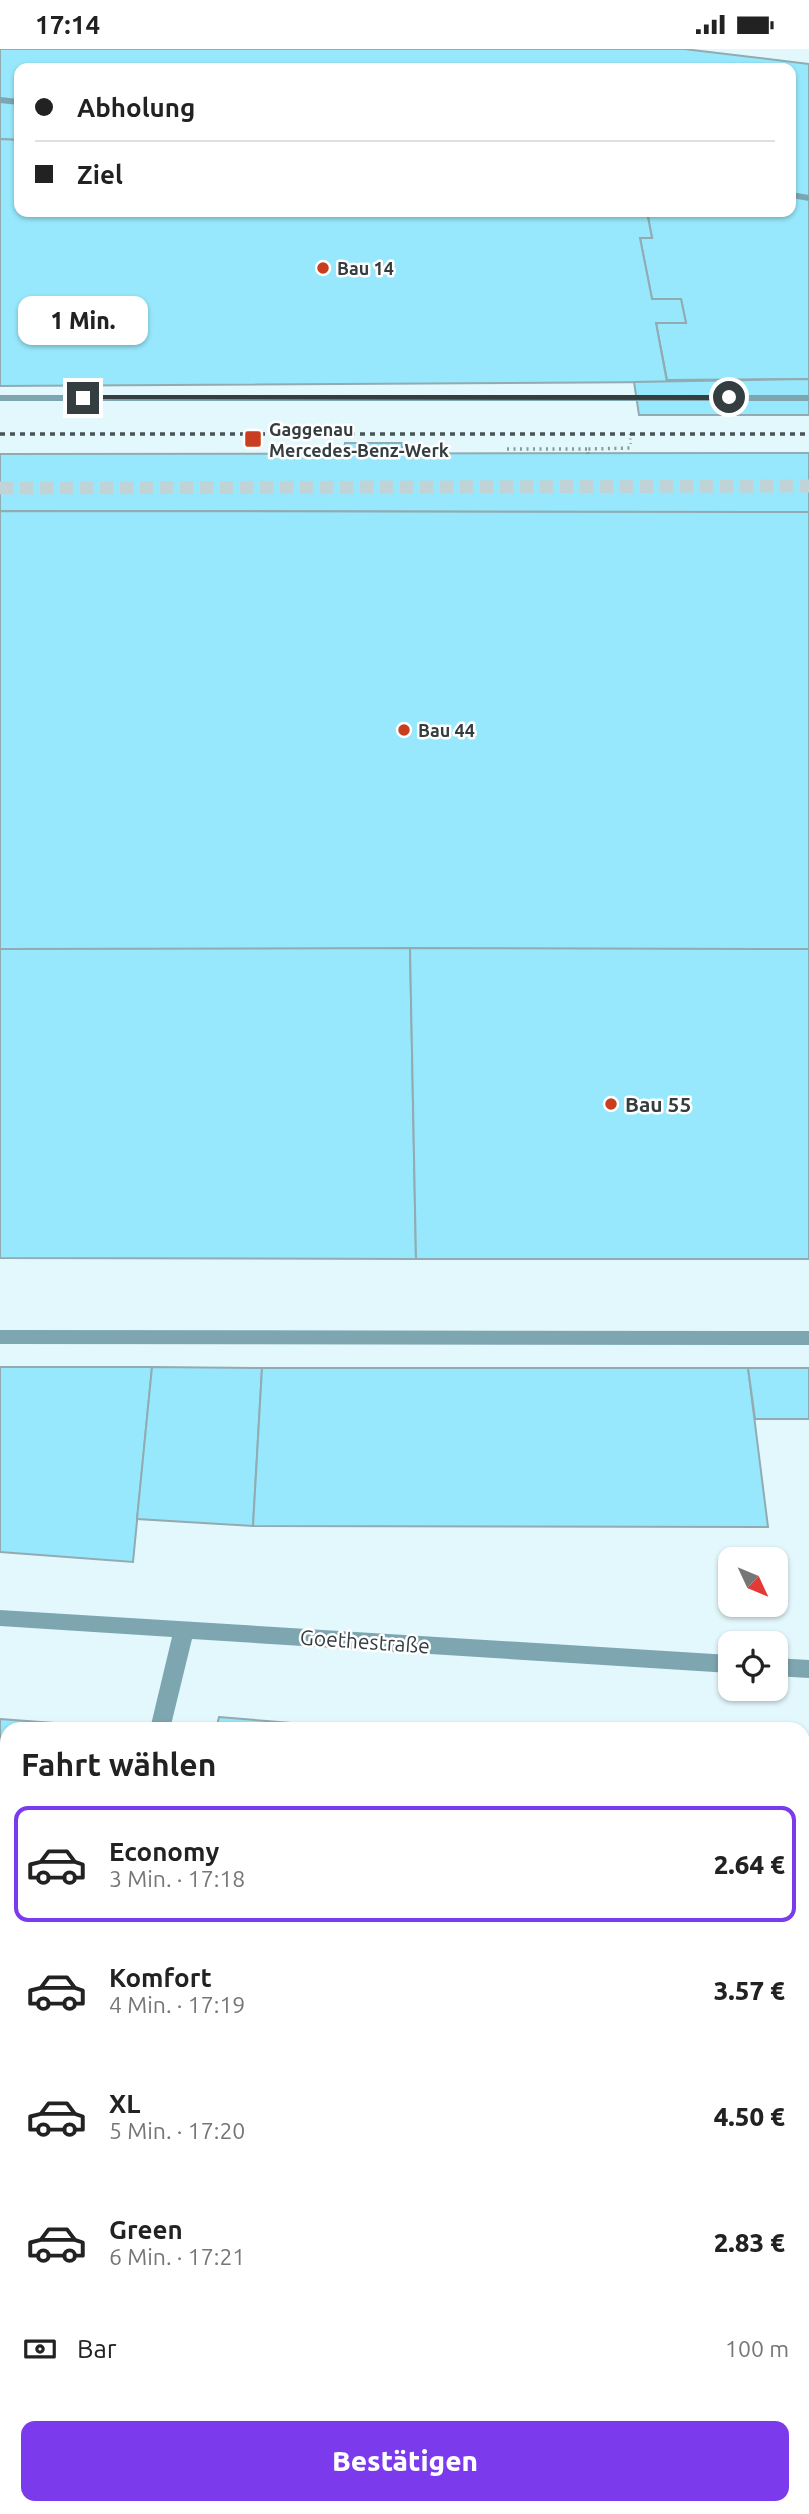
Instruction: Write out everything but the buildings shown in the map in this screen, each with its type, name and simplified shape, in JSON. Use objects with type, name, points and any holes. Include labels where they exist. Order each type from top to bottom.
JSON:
[{"type":"street","points":[[0,398],[809,398]]},
{"type":"street","points":[[0,1337],[809,1338]]},
{"type":"street","name":"Goethestraße","points":[[0,1618],[718,1663]]},
{"type":"street","points":[[162,1722],[184,1630]]},
{"type":"street","points":[[788,1668],[809,1669]]},
{"type":"path","points":[[507,449],[587,449]]},
{"type":"tunnel","points":[[0,488],[809,486]]},
{"type":"railway","points":[[0,434],[809,434]]},
{"type":"place","name":"Bau 14","points":[[323,268]]},
{"type":"place","name":"Gaggenau Mercedes-Benz-Werk","points":[[253,439]]},
{"type":"place","name":"Bau 44","points":[[404,730]]},
{"type":"place","name":"Bau 55","points":[[611,1104]]},
{"type":"route","points":[[83,398],[729,397]]}]
